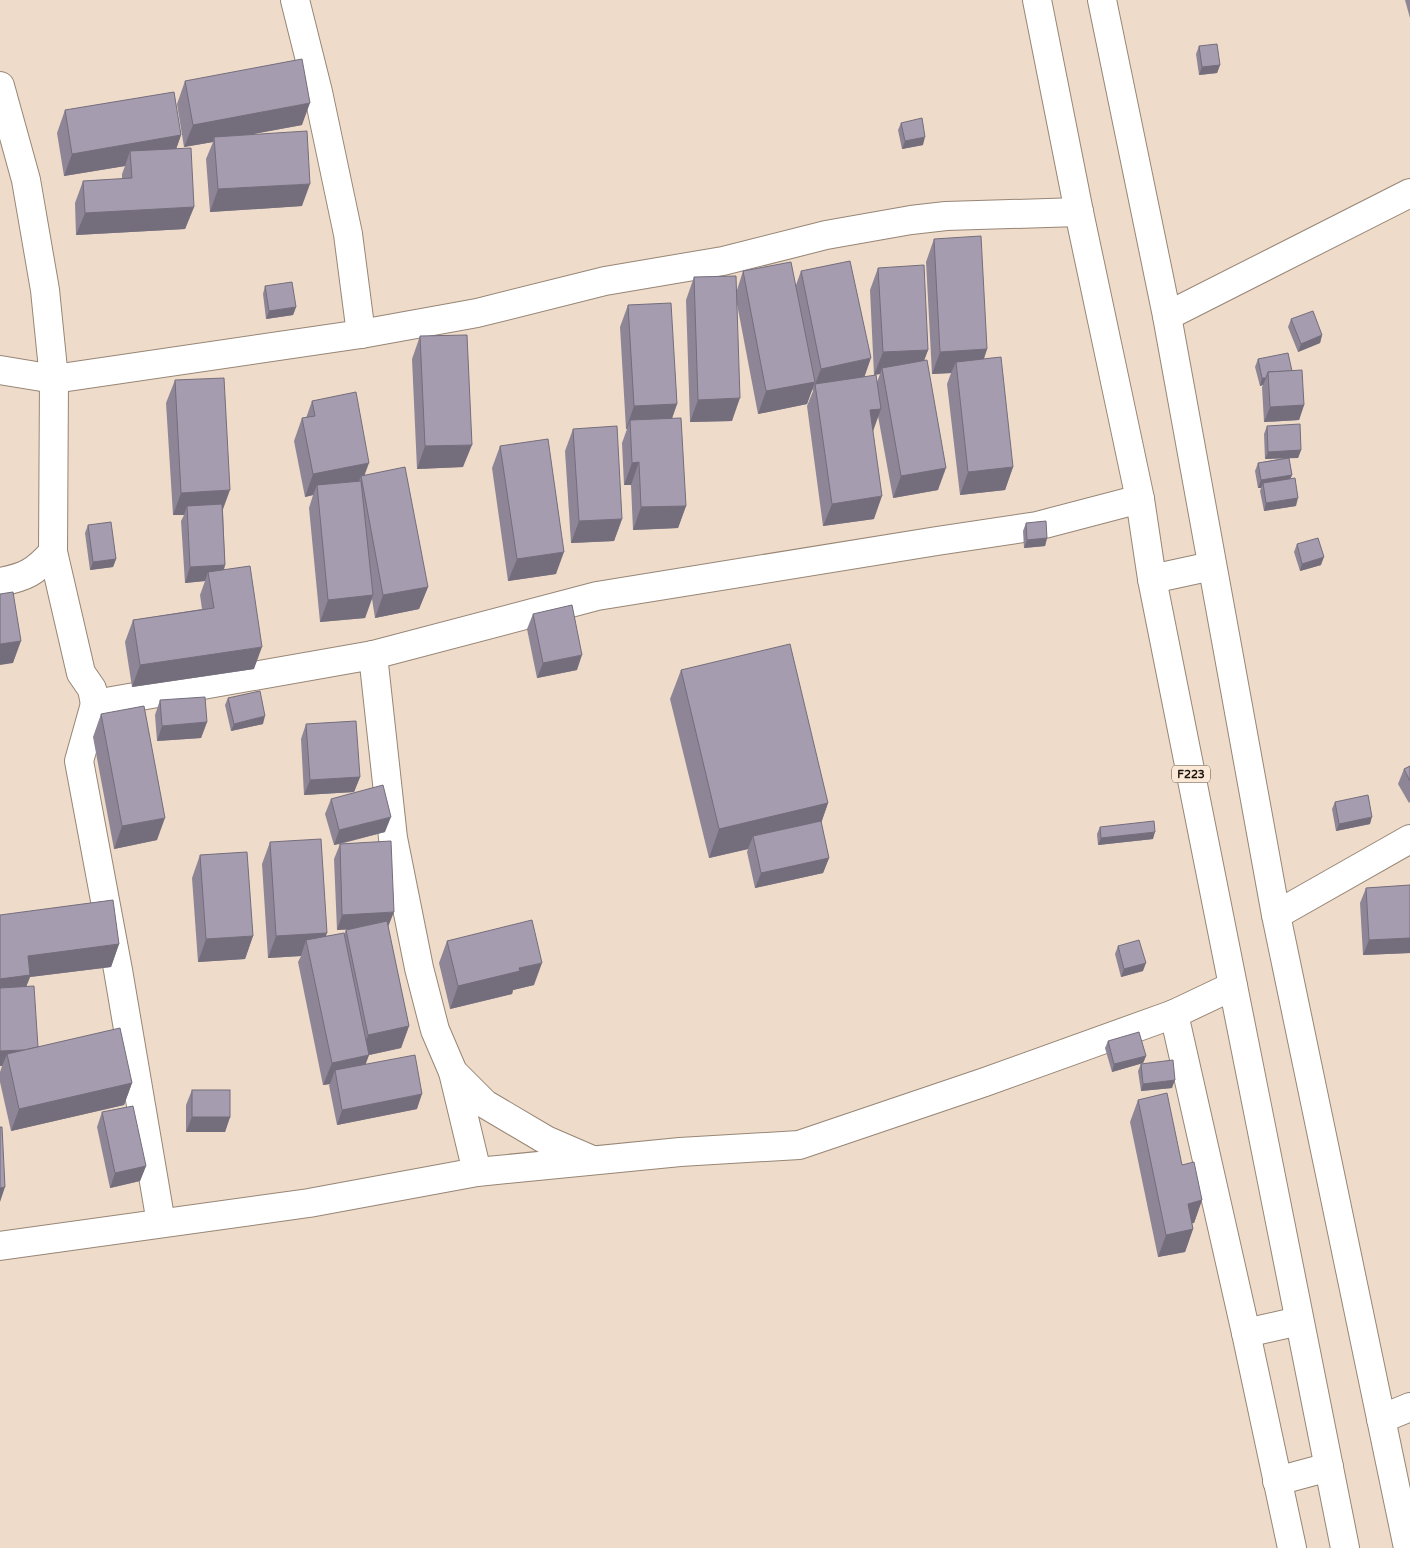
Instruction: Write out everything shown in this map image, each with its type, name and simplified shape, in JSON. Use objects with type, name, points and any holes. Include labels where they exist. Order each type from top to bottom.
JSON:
[{"type":"street","points":[[295,0],[318,92],[348,234],[361,334]]},
{"type":"street","name":"F223","points":[[1037,0],[1079,212],[1140,499],[1152,579],[1345,1548]]},
{"type":"street","points":[[1102,0],[1167,316],[1276,915],[1408,1548]]},
{"type":"street","points":[[0,86],[26,180],[45,290],[54,379],[53,552],[81,674],[92,689],[95,704],[79,761],[120,980],[161,1223]]},
{"type":"street","points":[[1167,316],[1410,193]]},
{"type":"street","points":[[0,370],[54,379],[361,334],[477,313],[605,281],[723,261],[826,234],[946,216],[1079,212]]},
{"type":"street","points":[[95,704],[373,655],[597,596],[1036,526],[1140,499]]},
{"type":"street","points":[[0,582],[15,579],[38,569],[53,552]]},
{"type":"street","points":[[1152,579],[1212,566]]},
{"type":"street","points":[[373,655],[393,838],[418,968],[435,1030],[453,1072],[477,1172]]},
{"type":"street","points":[[1276,915],[1410,839]]},
{"type":"street","points":[[0,1246],[309,1203],[477,1172],[680,1152],[799,1145],[986,1082],[1174,1014],[1233,986]]},
{"type":"street","points":[[1174,1014],[1246,1332],[1292,1548]]},
{"type":"street","points":[[453,1072],[485,1104],[546,1140],[593,1160]]},
{"type":"street","points":[[1246,1332],[1299,1321]]},
{"type":"street","points":[[1382,1419],[1410,1408]]},
{"type":"street","points":[[1277,1480],[1329,1467]]},
{"type":"building","points":[[1217,44],[1220,65],[1202,67],[1199,46]]},
{"type":"building","points":[[302,59],[310,103],[193,125],[185,81]]},
{"type":"building","points":[[174,92],[181,135],[72,154],[65,110]]},
{"type":"building","points":[[922,118],[925,137],[905,141],[901,123]]},
{"type":"building","points":[[307,131],[310,184],[218,189],[214,137]]},
{"type":"building","points":[[191,148],[194,207],[85,213],[83,181],[132,178],[130,151]]},
{"type":"building","points":[[981,236],[987,349],[940,352],[934,239]]},
{"type":"building","points":[[850,261],[871,358],[821,369],[801,271]]},
{"type":"building","points":[[791,262],[815,382],[766,391],[743,271]]},
{"type":"building","points":[[924,265],[928,350],[883,352],[878,268]]},
{"type":"building","points":[[736,276],[740,398],[698,400],[694,277]]},
{"type":"building","points":[[292,282],[296,307],[269,311],[265,286]]},
{"type":"building","points":[[671,303],[677,404],[634,406],[628,305]]},
{"type":"building","points":[[1313,311],[1322,335],[1301,344],[1291,319]]},
{"type":"building","points":[[467,335],[472,445],[425,446],[420,336]]},
{"type":"building","points":[[1288,353],[1292,371],[1268,372],[1266,378],[1262,378],[1258,359]]},
{"type":"building","points":[[1001,357],[1013,467],[968,472],[956,362]]},
{"type":"building","points":[[927,360],[946,468],[901,476],[882,368]]},
{"type":"building","points":[[1302,370],[1304,405],[1270,407],[1268,372]]},
{"type":"building","points":[[876,375],[881,409],[870,410],[882,496],[832,504],[815,384]]},
{"type":"building","points":[[224,378],[230,490],[181,493],[175,380]]},
{"type":"building","points":[[356,392],[369,463],[313,474],[302,418],[315,416],[312,401]]},
{"type":"building","points":[[681,418],[686,506],[641,507],[639,462],[632,463],[630,420]]},
{"type":"building","points":[[1300,424],[1301,450],[1268,452],[1267,426]]},
{"type":"building","points":[[617,426],[622,519],[579,521],[573,429]]},
{"type":"building","points":[[548,439],[564,552],[517,559],[500,446]]},
{"type":"building","points":[[1289,458],[1292,475],[1261,480],[1258,463]]},
{"type":"building","points":[[405,467],[428,587],[383,595],[361,476]]},
{"type":"building","points":[[1295,478],[1298,498],[1266,503],[1263,483]]},
{"type":"building","points":[[361,481],[373,595],[328,600],[317,485]]},
{"type":"building","points":[[222,504],[225,565],[190,567],[187,506]]},
{"type":"building","points":[[1046,521],[1047,538],[1027,540],[1026,523]]},
{"type":"building","points":[[111,522],[116,559],[93,562],[88,525]]},
{"type":"building","points":[[1318,538],[1324,557],[1302,564],[1297,544]]},
{"type":"building","points":[[250,566],[262,647],[140,665],[133,620],[214,608],[208,572]]},
{"type":"building","points":[[13,592],[21,641],[0,644],[0,594]]},
{"type":"building","points":[[572,605],[582,655],[543,663],[533,614]]},
{"type":"building","points":[[790,644],[828,803],[719,829],[681,670]]},
{"type":"building","points":[[260,691],[265,716],[234,724],[228,698]]},
{"type":"building","points":[[205,697],[207,722],[162,726],[160,700]]},
{"type":"building","points":[[144,706],[165,818],[122,826],[101,714]]},
{"type":"building","points":[[356,721],[360,777],[310,780],[306,724]]},
{"type":"building","points":[[1410,766],[1410,781],[1404,769]]},
{"type":"building","points":[[383,785],[391,817],[339,830],[331,799]]},
{"type":"building","points":[[1368,795],[1372,817],[1339,824],[1335,802]]},
{"type":"building","points":[[821,821],[829,858],[761,873],[753,836]]},
{"type":"building","points":[[1154,821],[1155,832],[1101,838],[1100,827]]},
{"type":"building","points":[[321,839],[327,933],[276,936],[270,842]]},
{"type":"building","points":[[391,841],[394,912],[342,915],[340,844]]},
{"type":"building","points":[[247,852],[253,936],[206,939],[200,855]]},
{"type":"building","points":[[1410,885],[1410,938],[1369,940],[1366,888]]},
{"type":"building","points":[[113,900],[119,944],[28,956],[30,975],[0,979],[0,915]]},
{"type":"building","points":[[532,920],[542,963],[519,968],[520,971],[458,986],[447,941]]},
{"type":"building","points":[[387,921],[409,1026],[368,1035],[346,930]]},
{"type":"building","points":[[344,933],[369,1055],[332,1063],[306,940]]},
{"type":"building","points":[[1139,940],[1146,963],[1124,969],[1118,946]]},
{"type":"building","points":[[34,986],[38,1047],[24,1050],[0,1051],[0,988]]},
{"type":"building","points":[[120,1028],[132,1083],[19,1109],[7,1054]]},
{"type":"building","points":[[1139,1032],[1146,1056],[1114,1064],[1108,1041]]},
{"type":"building","points":[[415,1055],[422,1094],[342,1110],[335,1070]]},
{"type":"building","points":[[1173,1060],[1175,1080],[1143,1084],[1141,1064]]},
{"type":"building","points":[[192,1090],[230,1090],[230,1117],[192,1117]]},
{"type":"building","points":[[1167,1093],[1182,1165],[1194,1162],[1202,1200],[1188,1204],[1193,1229],[1166,1235],[1138,1100]]},
{"type":"building","points":[[133,1106],[146,1166],[115,1173],[102,1112]]},
{"type":"building","points":[[0,1127],[2,1127],[5,1187],[0,1188]]}]
